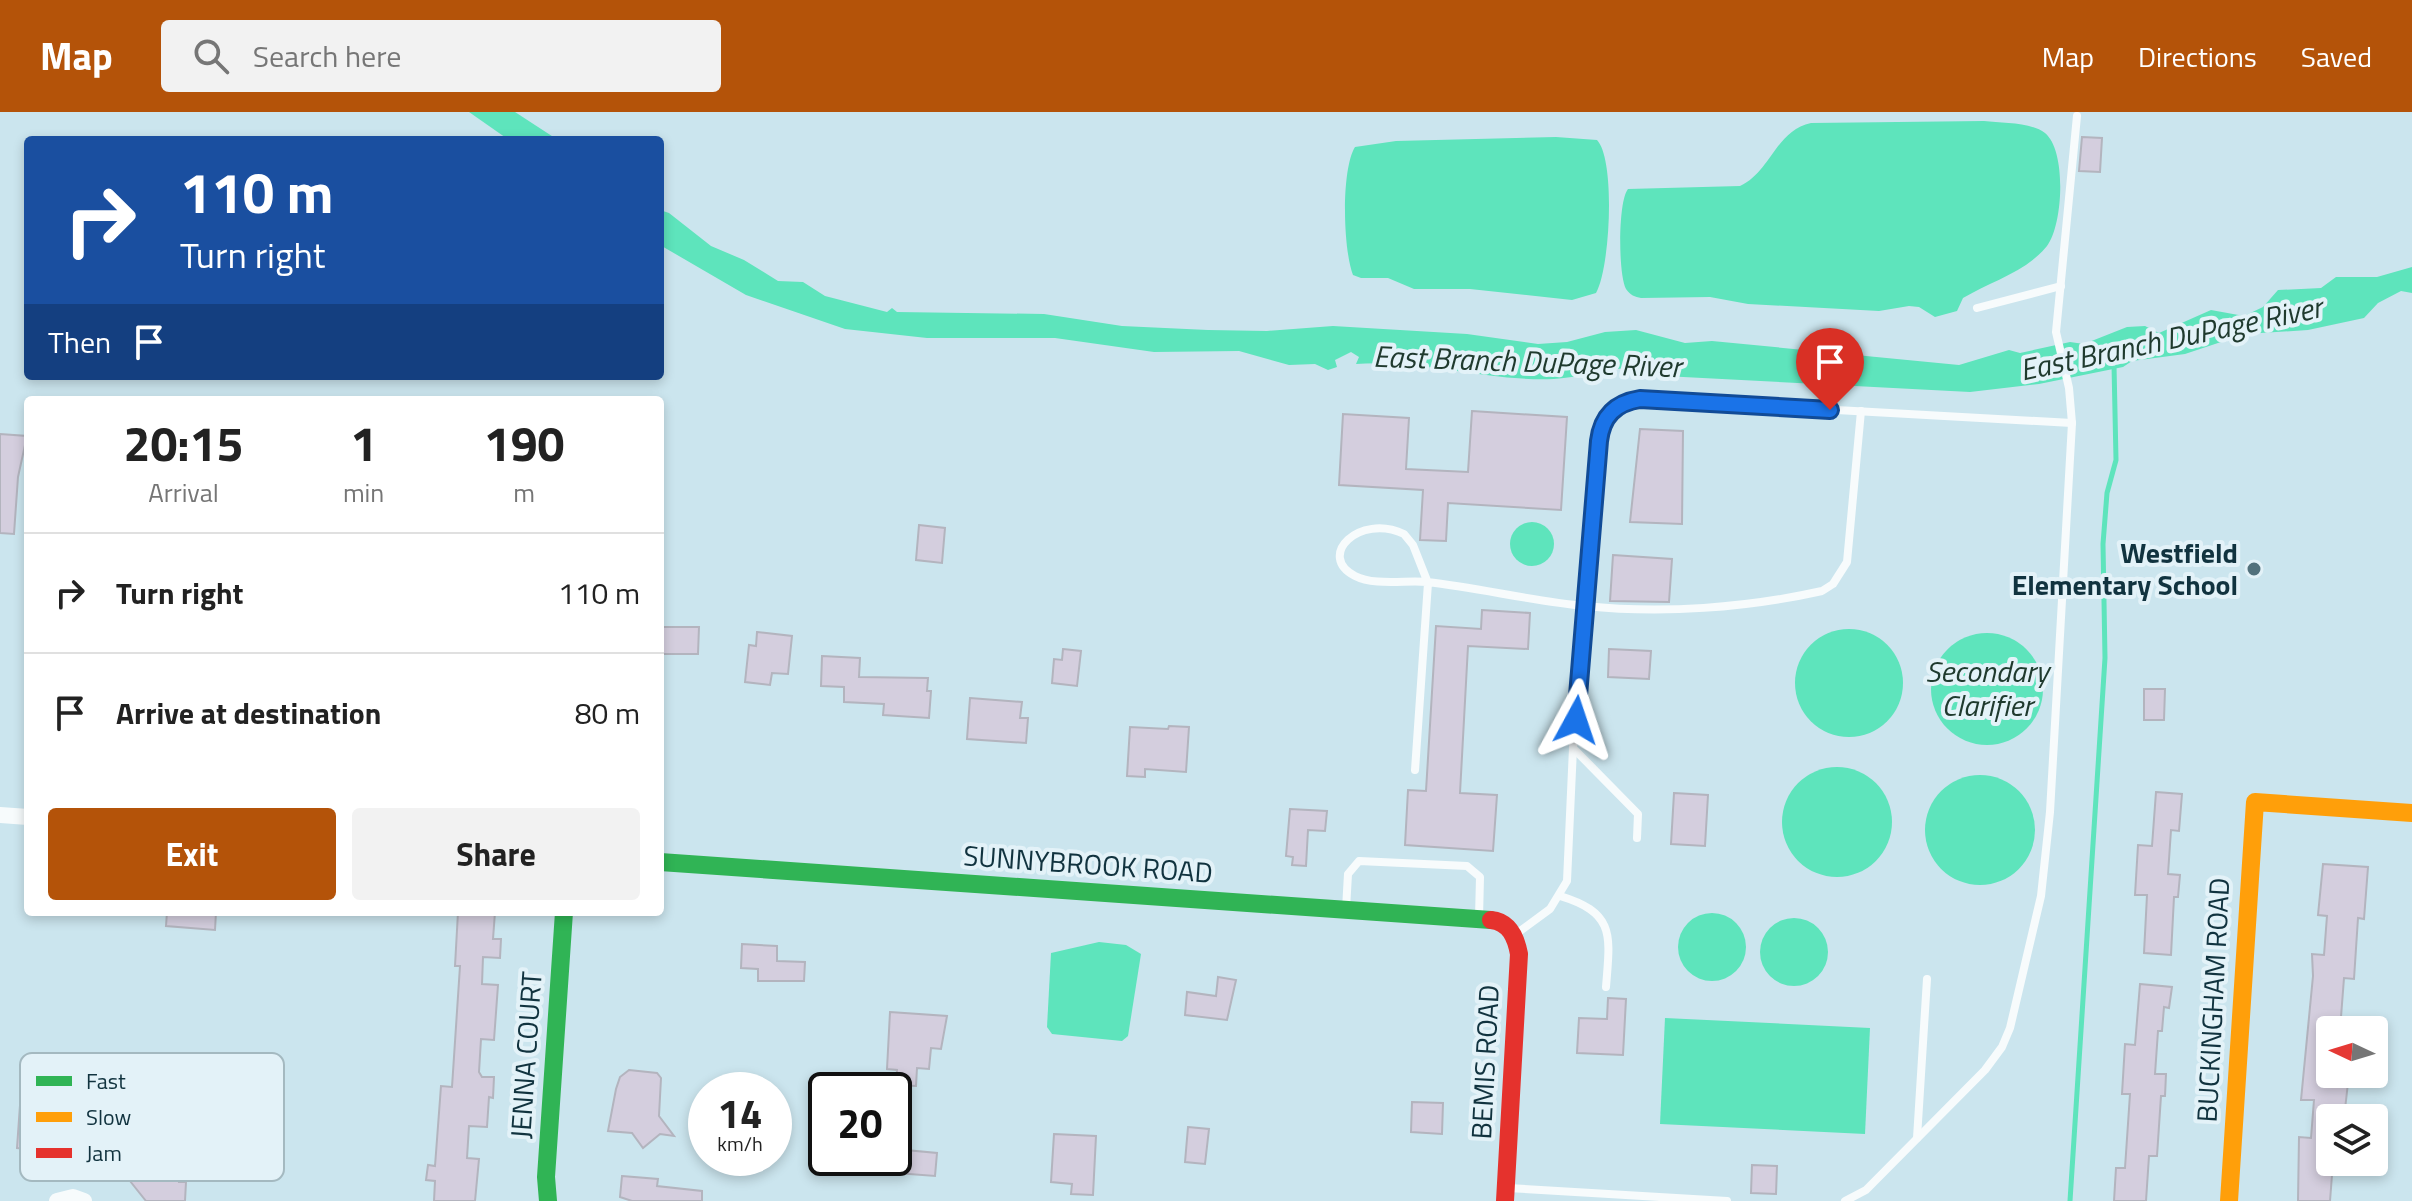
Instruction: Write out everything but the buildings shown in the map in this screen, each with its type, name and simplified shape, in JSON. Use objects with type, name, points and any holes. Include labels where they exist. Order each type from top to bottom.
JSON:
[{"type":"street","name":"BUCKINGHAM ROAD","points":[[2229,1201],[2255,802],[2412,813]]},
{"type":"street","points":[[0,815],[24,817]]},
{"type":"street","name":"SUNNYBROOK ROAD","points":[[664,862],[1479,919],[1499,921],[1512,931]]},
{"type":"street","name":"JENNA COURT","points":[[548,1201],[546,1177],[564,916]]},
{"type":"street","name":"BEMIS ROAD","points":[[1506,1194],[1519,954],[1512,931]]},
{"type":"street","points":[[57,1201],[73,1197],[84,1201]]},
{"type":"lane","points":[[1845,1201],[1866,1190],[2002,1047],[2041,896],[2050,812],[2072,423],[2069,388],[2056,332],[2077,116]]},
{"type":"lane","points":[[1977,308],[2061,286]]},
{"type":"lane","points":[[1512,931],[1550,909],[1560,896],[1570,864],[1573,748],[1601,428],[1616,407],[1640,399],[2072,423]]},
{"type":"lane","points":[[1415,770],[1428,583],[1413,545],[1404,534],[1366,529],[1350,534],[1345,541],[1342,557],[1350,572],[1357,577],[1428,583],[1585,606],[1671,611],[1809,593],[1833,584],[1847,562],[1861,411]]},
{"type":"lane","points":[[1573,748],[1638,814],[1637,838]]},
{"type":"lane","points":[[1346,910],[1348,874],[1359,861],[1467,866],[1480,877],[1479,919]]},
{"type":"lane","points":[[1560,896],[1583,903],[1602,919],[1609,943],[1606,987]]},
{"type":"lane","points":[[1917,1139],[1927,979]]},
{"type":"lane","points":[[1506,1194],[1727,1201]]},
{"type":"water","points":[[469,112],[515,112],[552,136],[503,136]]},
{"type":"water","points":[[1984,121],[2039,129],[2052,142],[2060,171],[2057,222],[2047,246],[2039,255],[1963,298],[1957,311],[1935,317],[1919,307],[1909,306],[1879,311],[1748,304],[1710,297],[1641,298],[1626,289],[1620,238],[1622,208],[1628,189],[1740,186],[1759,171],[1789,134],[1811,123]]},
{"type":"water","points":[[1556,137],[1597,140],[1603,151],[1609,215],[1605,262],[1596,293],[1572,300],[1470,289],[1414,289],[1388,278],[1353,275],[1347,247],[1345,210],[1347,173],[1355,147],[1396,141]]},
{"type":"water","name":"East Branch DuPage River","points":[[664,211],[711,246],[744,260],[778,281],[803,282],[825,296],[887,312],[892,308],[897,312],[1044,314],[1122,326],[1208,330],[1267,331],[1333,326],[1467,334],[1538,344],[1567,342],[1605,332],[1636,330],[1685,343],[1712,341],[1959,365],[2009,350],[2020,353],[2070,342],[2084,344],[2127,327],[2145,326],[2159,333],[2211,310],[2244,316],[2263,307],[2278,290],[2321,288],[2336,277],[2377,277],[2412,267],[2412,293],[2401,291],[2378,303],[2364,318],[2308,330],[2245,334],[2185,354],[2132,361],[2123,367],[2039,384],[1970,392],[1664,376],[1636,369],[1609,370],[1568,378],[1529,379],[1406,365],[1356,364],[1359,357],[1351,352],[1335,360],[1337,367],[1328,370],[1315,364],[1289,365],[1239,351],[1154,352],[1055,338],[927,338],[845,329],[746,295],[664,247]]},
{"type":"water","points":[[1532,522],[1548,528],[1554,544],[1548,560],[1532,566],[1516,560],[1510,544],[1516,528]]},
{"type":"water","points":[[1849,629],[1870,633],[1887,645],[1899,662],[1903,683],[1899,704],[1887,721],[1870,733],[1849,737],[1828,733],[1811,721],[1799,704],[1795,683],[1799,662],[1811,645],[1828,633]]},
{"type":"water","name":"Secondary Clarifier","points":[[1987,633],[2008,637],[2027,649],[2039,668],[2043,689],[2039,710],[2027,729],[2008,741],[1987,745],[1966,741],[1947,729],[1935,710],[1931,689],[1935,668],[1947,649],[1966,637]]},
{"type":"water","points":[[1837,767],[1858,771],[1876,783],[1888,801],[1892,822],[1888,843],[1876,861],[1858,873],[1837,877],[1816,873],[1798,861],[1786,843],[1782,822],[1786,801],[1798,783],[1816,771]]},
{"type":"water","name":"Secondary Clarifier","points":[[1980,775],[2001,779],[2019,791],[2031,809],[2035,830],[2031,851],[2019,869],[2001,881],[1980,885],[1959,881],[1941,869],[1929,851],[1925,830],[1929,809],[1941,791],[1959,779]]},
{"type":"water","points":[[1712,913],[1736,923],[1746,947],[1736,971],[1712,981],[1688,971],[1678,947],[1688,923]]},
{"type":"water","points":[[1801,918],[1822,933],[1828,952],[1826,965],[1818,976],[1801,986],[1787,986],[1770,976],[1762,965],[1760,945],[1770,928],[1781,920]]},
{"type":"water","points":[[1099,942],[1126,945],[1141,954],[1128,1036],[1122,1041],[1052,1034],[1047,1027],[1051,953]]},
{"type":"water","points":[[1665,1018],[1870,1028],[1865,1134],[1660,1124]]},
{"type":"waterway","name":"East Branch DuPage River","points":[[2070,1201],[2105,658],[2103,544],[2107,493],[2116,460],[2114,365]]},
{"type":"traffic: fast","points":[[664,862],[1491,920]]},
{"type":"traffic: fast","points":[[548,1201],[546,1177],[564,916]]},
{"type":"traffic: slow","points":[[2229,1201],[2255,802],[2412,813]]},
{"type":"traffic: jam","points":[[1491,920],[1498,921],[1511,932],[1519,954],[1505,1201]]},
{"type":"place","name":"Westfield Elementary School","points":[[2254,569]]},
{"type":"route","points":[[1576,720],[1599,441],[1606,416],[1627,401],[1640,399],[1830,410]]}]
